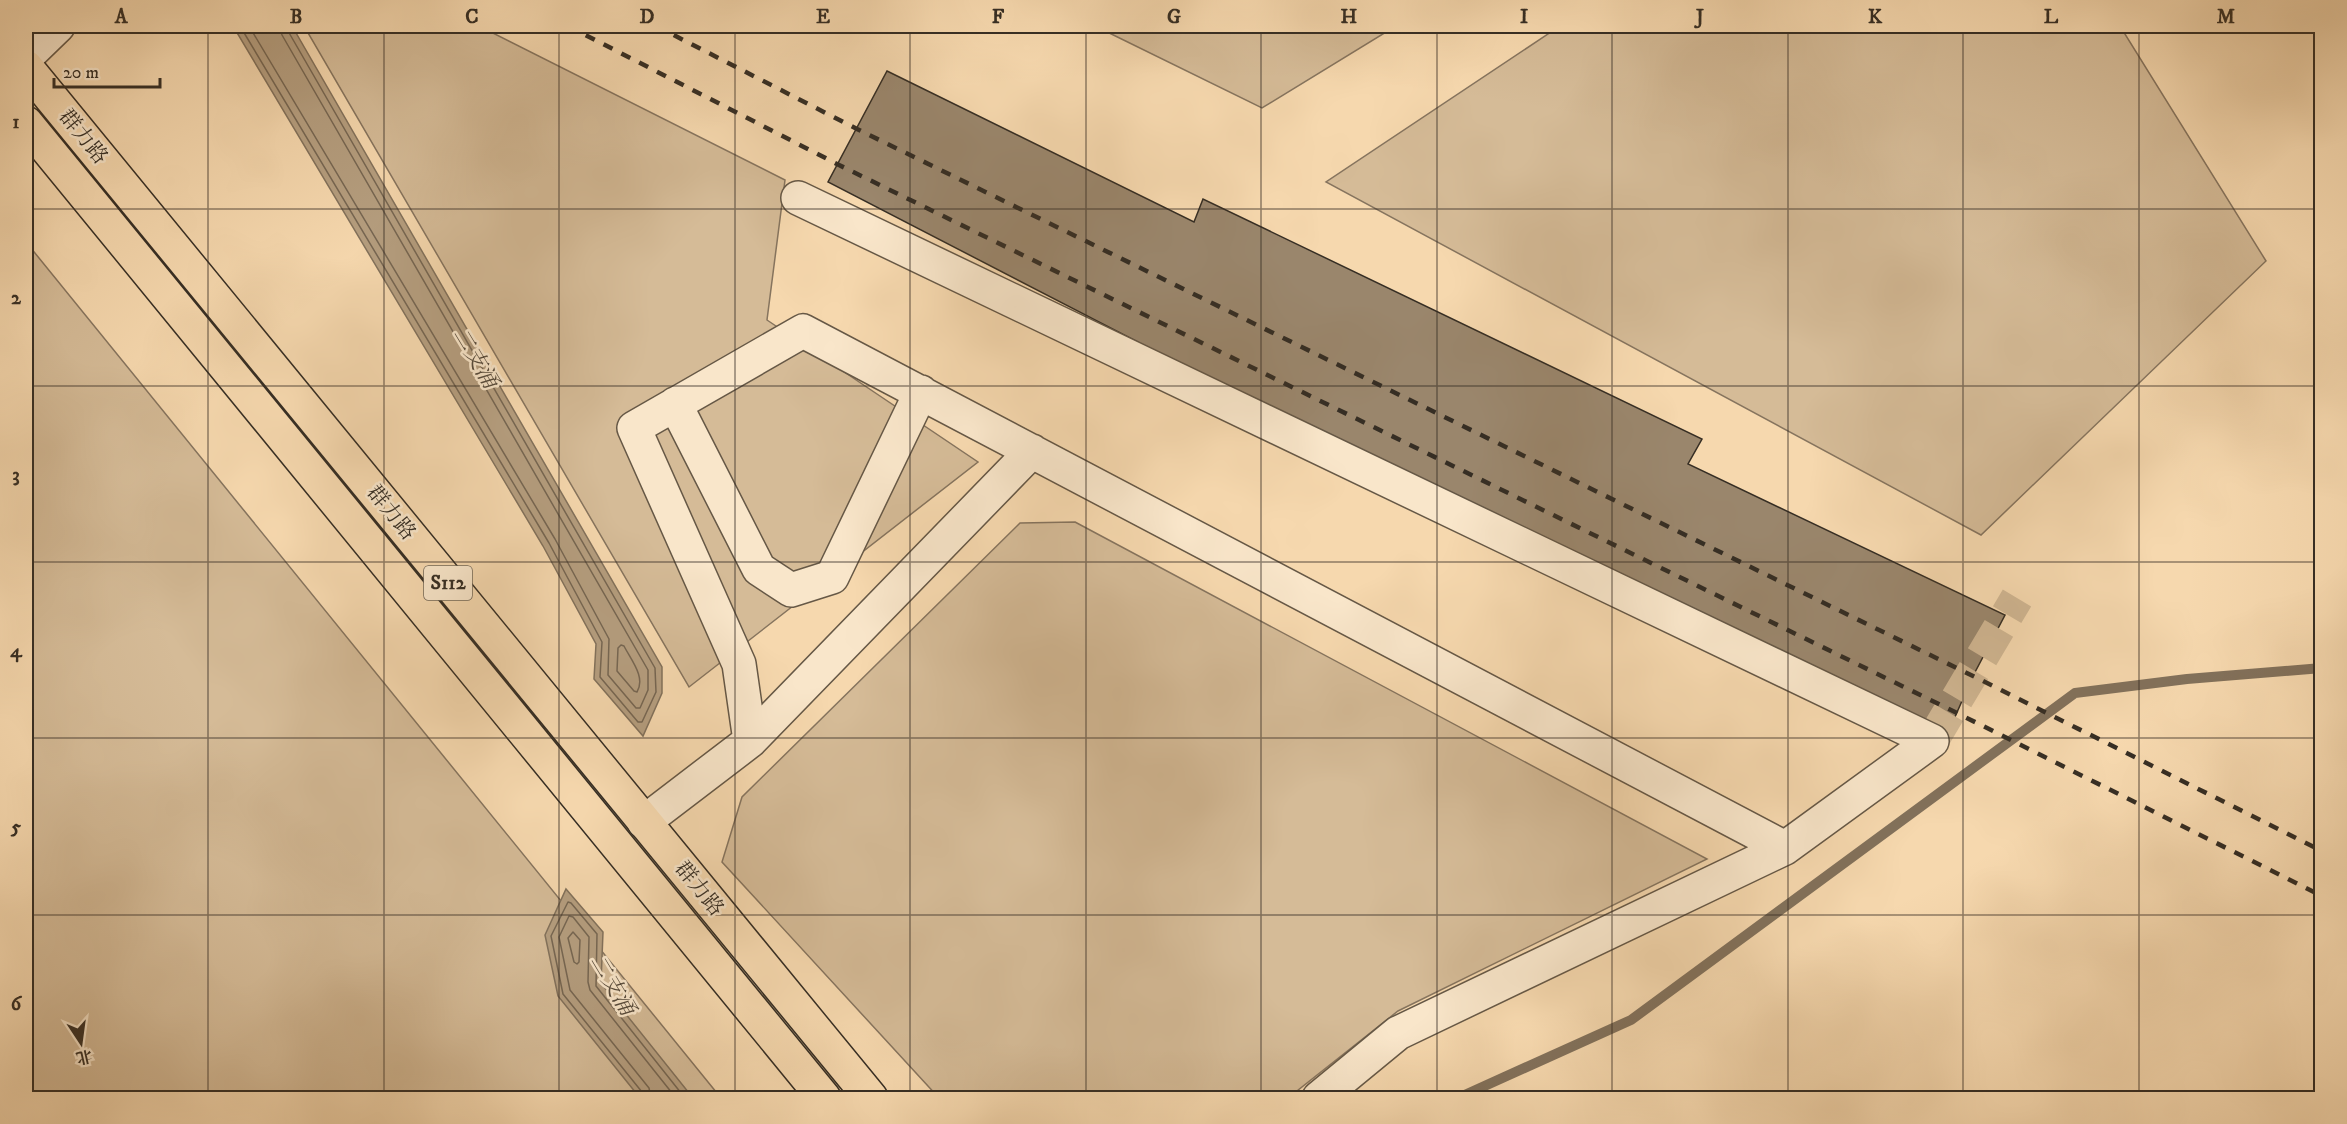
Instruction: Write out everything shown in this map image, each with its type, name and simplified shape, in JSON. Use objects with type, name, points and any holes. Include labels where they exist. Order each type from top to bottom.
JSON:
[{"type":"main road","name":"群力路","points":[[26,67],[871,1098]]},
{"type":"main road","name":"群力路","points":[[26,123],[824,1098]]},
{"type":"street","points":[[26,57],[58,26]]},
{"type":"street","points":[[798,198],[1932,741],[1785,848],[1398,1033],[1319,1098]]},
{"type":"street","points":[[750,741],[739,664],[634,428],[803,331],[1785,848]]},
{"type":"street","points":[[675,404],[759,569],[790,590],[832,577],[921,392]]},
{"type":"street","points":[[644,822],[750,741],[1032,451]]},
{"type":"shaded area","points":[[304,26],[479,26],[785,180],[767,320],[978,462],[689,687]]},
{"type":"shaded area","points":[[1095,26],[1396,26],[1262,108]]},
{"type":"shaded area","points":[[1560,26],[2120,26],[2266,261],[1981,535],[1326,182]]},
{"type":"shaded area","points":[[26,242],[721,1098],[26,1098]]},
{"type":"shaded area","points":[[1075,522],[1707,859],[1398,1011],[1288,1098],[939,1098],[722,862],[742,797],[1020,523]]},
{"type":"water","name":"二支涌","points":[[233,26],[292,26],[662,667],[662,693],[643,736],[594,679],[596,644],[543,546]]},
{"type":"water","points":[[566,889],[603,932],[601,983],[693,1098],[640,1098],[558,996],[545,935]]},
{"type":"building","points":[[887,71],[1194,222],[1203,199],[1702,439],[1688,464],[2005,615],[1973,676],[1947,735],[1128,366],[1138,342],[828,182]]},
{"type":"waterway","points":[[1458,1098],[1631,1020],[2075,693],[2187,679],[2322,668]]},
{"type":"tunnel","points":[[1932,741],[2017,598]]},
{"type":"railway","points":[[568,26],[839,165],[1955,712],[2322,896]]},
{"type":"railway","points":[[656,26],[857,129],[1973,676],[2322,851]]}]
